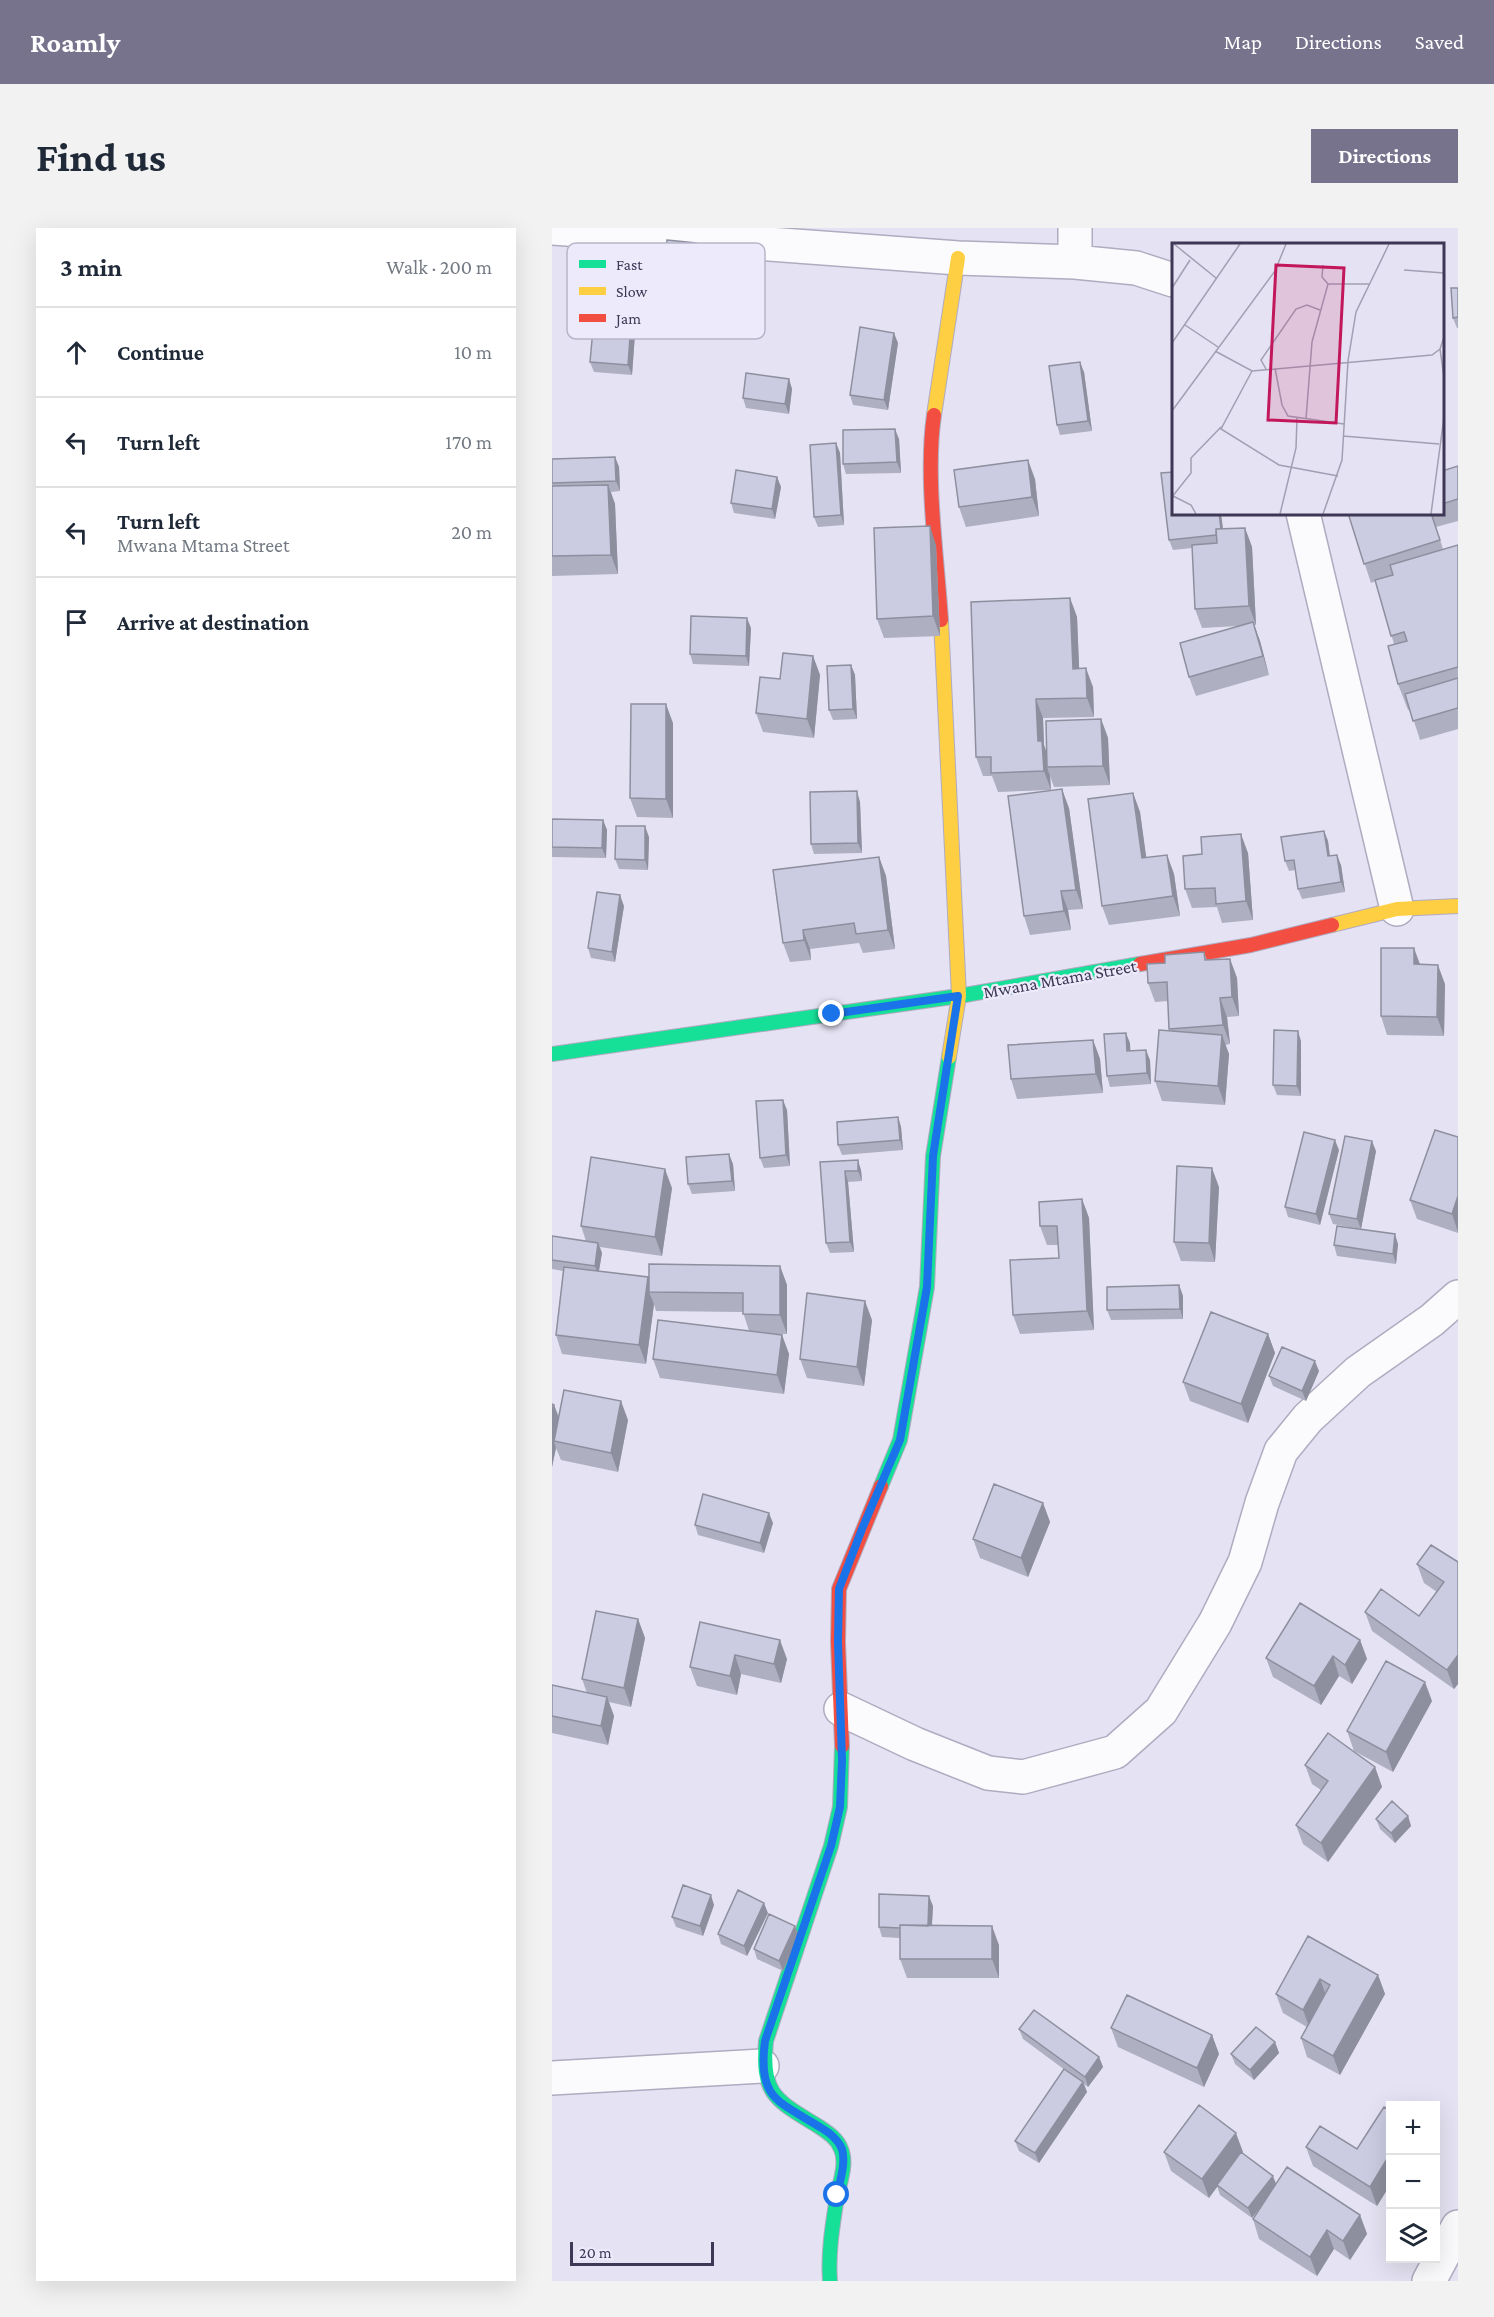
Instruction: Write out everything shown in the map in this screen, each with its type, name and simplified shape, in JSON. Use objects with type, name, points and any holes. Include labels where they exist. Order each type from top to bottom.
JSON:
[{"type":"street","points":[[552,228],[755,243]]},
{"type":"street","points":[[1075,228],[1075,262]]},
{"type":"street","points":[[765,244],[958,258],[1075,262],[1136,268],[1172,280]]},
{"type":"street","points":[[830,2281],[837,2195],[843,2169],[842,2149],[831,2134],[777,2101],[767,2086],[762,2066],[765,2041],[831,1846],[840,1807],[839,1589],[900,1440],[927,1287],[933,1156],[958,996],[942,633],[932,489],[932,429],[958,258]]},
{"type":"street","points":[[1303,514],[1397,909]]},
{"type":"street","name":"Mwana Mtama Street","points":[[552,1054],[958,996],[1251,945],[1397,909],[1458,906]]},
{"type":"street","points":[[841,1709],[915,1744],[988,1773],[1023,1777],[1115,1752],[1161,1711],[1215,1623],[1245,1562],[1262,1503],[1281,1451],[1308,1418],[1358,1372],[1432,1320],[1458,1297]]},
{"type":"street","points":[[552,2078],[762,2066]]},
{"type":"street","points":[[1429,2281],[1458,2227]]},
{"type":"building","points":[[667,240],[696,243],[667,243]]},
{"type":"building","points":[[1451,288],[1458,288],[1458,317],[1453,318]]},
{"type":"building","points":[[860,327],[894,333],[884,400],[850,395]]},
{"type":"building","points":[[592,339],[630,339],[628,365],[590,362]]},
{"type":"building","points":[[1080,362],[1088,421],[1057,425],[1049,366]]},
{"type":"building","points":[[746,373],[789,379],[785,404],[743,398]]},
{"type":"building","points":[[895,429],[897,462],[843,464],[843,430]]},
{"type":"building","points":[[836,443],[841,515],[814,517],[810,445]]},
{"type":"building","points":[[615,457],[616,481],[552,483],[552,459]]},
{"type":"building","points":[[1028,460],[1032,497],[959,507],[954,470]]},
{"type":"building","points":[[1458,466],[1458,499],[1443,504],[1443,471]]},
{"type":"building","points":[[736,470],[777,477],[772,509],[731,503]]},
{"type":"building","points":[[1172,472],[1172,514],[1219,514],[1221,529],[1216,529],[1216,535],[1169,540],[1161,473]]},
{"type":"building","points":[[608,485],[611,555],[552,556],[552,486]]},
{"type":"building","points":[[1348,514],[1431,514],[1440,540],[1364,564]]},
{"type":"building","points":[[930,526],[933,616],[877,619],[874,528]]},
{"type":"building","points":[[1245,528],[1249,606],[1195,609],[1192,545],[1217,543],[1216,529]]},
{"type":"building","points":[[1458,545],[1458,667],[1398,684],[1388,646],[1407,641],[1404,632],[1391,636],[1375,580],[1393,575],[1390,565]]},
{"type":"building","points":[[1070,598],[1073,669],[1086,668],[1087,698],[1036,699],[1038,741],[1042,741],[1044,771],[991,773],[991,757],[976,757],[971,602]]},
{"type":"building","points":[[691,616],[747,618],[746,656],[690,654]]},
{"type":"building","points":[[1253,622],[1263,656],[1189,677],[1180,643]]},
{"type":"building","points":[[783,653],[813,656],[807,719],[756,713],[760,677],[780,679]]},
{"type":"building","points":[[851,665],[853,709],[829,710],[827,666]]},
{"type":"building","points":[[1458,678],[1458,708],[1413,721],[1405,694]]},
{"type":"building","points":[[631,704],[666,704],[666,799],[630,798]]},
{"type":"building","points":[[1101,719],[1103,766],[1047,767],[1046,721]]},
{"type":"building","points":[[1062,789],[1076,890],[1061,891],[1064,911],[1024,916],[1008,796]]},
{"type":"building","points":[[857,791],[858,843],[811,844],[810,792]]},
{"type":"building","points":[[1133,793],[1142,858],[1167,855],[1173,896],[1102,906],[1088,799]]},
{"type":"building","points":[[552,819],[603,820],[602,848],[552,847]]},
{"type":"building","points":[[616,826],[645,826],[645,860],[615,859]]},
{"type":"building","points":[[1324,831],[1328,856],[1337,855],[1341,882],[1298,889],[1294,860],[1285,861],[1281,837]]},
{"type":"building","points":[[1241,834],[1246,901],[1216,904],[1215,888],[1185,889],[1183,856],[1202,854],[1201,837]]},
{"type":"building","points":[[879,857],[888,930],[856,934],[854,923],[803,930],[804,940],[783,943],[773,870]]},
{"type":"building","points":[[597,892],[620,895],[612,952],[588,948]]},
{"type":"building","points":[[1381,948],[1414,948],[1414,964],[1438,965],[1437,1017],[1381,1016]]},
{"type":"building","points":[[1204,952],[1205,960],[1230,959],[1232,997],[1220,998],[1223,1025],[1169,1029],[1167,982],[1148,983],[1147,964],[1165,963],[1165,955]]},
{"type":"building","points":[[1159,1030],[1222,1035],[1218,1086],[1155,1081]]},
{"type":"building","points":[[1274,1030],[1298,1031],[1297,1086],[1273,1085]]},
{"type":"building","points":[[1126,1033],[1127,1051],[1146,1050],[1147,1073],[1107,1076],[1104,1034]]},
{"type":"building","points":[[1093,1040],[1096,1074],[1011,1079],[1008,1045]]},
{"type":"building","points":[[783,1100],[786,1155],[760,1158],[756,1101]]},
{"type":"building","points":[[898,1117],[900,1140],[838,1145],[837,1122]]},
{"type":"building","points":[[1435,1130],[1458,1137],[1458,1196],[1452,1214],[1410,1200]]},
{"type":"building","points":[[1304,1132],[1335,1140],[1316,1214],[1285,1207]]},
{"type":"building","points":[[1345,1136],[1372,1141],[1357,1219],[1329,1214]]},
{"type":"building","points":[[729,1154],[732,1181],[688,1184],[686,1157]]},
{"type":"building","points":[[591,1157],[665,1169],[655,1237],[581,1226]]},
{"type":"building","points":[[858,1160],[858,1171],[845,1171],[850,1242],[826,1243],[820,1162]]},
{"type":"building","points":[[1177,1166],[1212,1168],[1209,1243],[1174,1242]]},
{"type":"building","points":[[1082,1199],[1087,1311],[1013,1315],[1010,1260],[1059,1258],[1057,1226],[1040,1226],[1039,1202]]},
{"type":"building","points":[[1337,1226],[1395,1234],[1393,1254],[1334,1245]]},
{"type":"building","points":[[552,1236],[598,1243],[595,1266],[552,1260]]},
{"type":"building","points":[[649,1264],[780,1266],[780,1315],[743,1314],[743,1293],[649,1292]]},
{"type":"building","points":[[564,1267],[648,1277],[639,1345],[556,1335]]},
{"type":"building","points":[[1179,1285],[1180,1309],[1107,1310],[1107,1287]]},
{"type":"building","points":[[807,1293],[865,1301],[857,1367],[800,1359]]},
{"type":"building","points":[[1211,1312],[1268,1334],[1241,1404],[1183,1382]]},
{"type":"building","points":[[658,1320],[782,1335],[777,1375],[653,1359]]},
{"type":"building","points":[[1282,1347],[1315,1361],[1302,1391],[1269,1376]]},
{"type":"building","points":[[564,1390],[621,1401],[611,1453],[554,1441]]},
{"type":"building","points":[[994,1484],[1043,1503],[1021,1558],[973,1539]]},
{"type":"building","points":[[703,1494],[769,1513],[760,1543],[695,1525]]},
{"type":"building","points":[[1431,1545],[1458,1562],[1458,1655],[1447,1670],[1365,1612],[1381,1589],[1419,1616],[1444,1582],[1417,1564]]},
{"type":"building","points":[[1300,1603],[1360,1640],[1345,1665],[1333,1656],[1314,1686],[1266,1658]]},
{"type":"building","points":[[596,1611],[638,1619],[624,1688],[582,1679]]},
{"type":"building","points":[[700,1622],[780,1640],[774,1664],[735,1655],[730,1676],[690,1667]]},
{"type":"building","points":[[1386,1661],[1425,1682],[1386,1752],[1347,1731]]},
{"type":"building","points":[[552,1685],[607,1697],[601,1726],[552,1716]]},
{"type":"building","points":[[1328,1733],[1375,1767],[1321,1843],[1296,1825],[1328,1781],[1305,1765]]},
{"type":"building","points":[[1392,1801],[1408,1816],[1391,1833],[1376,1819]]},
{"type":"building","points":[[683,1885],[711,1895],[700,1926],[672,1917]]},
{"type":"building","points":[[738,1890],[764,1903],[744,1946],[718,1934]]},
{"type":"building","points":[[879,1894],[929,1896],[928,1926],[879,1927]]},
{"type":"building","points":[[769,1914],[795,1926],[779,1961],[754,1949]]},
{"type":"building","points":[[900,1925],[992,1926],[992,1959],[900,1959]]},
{"type":"building","points":[[1308,1936],[1378,1975],[1333,2056],[1301,2038],[1330,1985],[1320,1979],[1303,2010],[1276,1994]]},
{"type":"building","points":[[1127,1995],[1212,2035],[1197,2068],[1111,2028]]},
{"type":"building","points":[[1034,2010],[1099,2057],[1085,2077],[1019,2029]]},
{"type":"building","points":[[1256,2027],[1275,2042],[1250,2070],[1231,2054]]},
{"type":"building","points":[[1064,2069],[1083,2082],[1035,2153],[1015,2141]]},
{"type":"building","points":[[1199,2105],[1236,2133],[1202,2179],[1164,2152]]},
{"type":"building","points":[[1384,2107],[1386,2108],[1386,2161],[1370,2187],[1306,2147],[1320,2126],[1357,2149]]},
{"type":"building","points":[[1241,2152],[1273,2176],[1248,2208],[1217,2185]]},
{"type":"building","points":[[1287,2167],[1360,2215],[1343,2241],[1327,2230],[1310,2257],[1253,2219]]},
{"type":"traffic: fast","points":[[552,1054],[959,996],[1140,964]]},
{"type":"traffic: fast","points":[[881,1486],[900,1440],[927,1287],[933,1156],[949,1057]]},
{"type":"traffic: fast","points":[[830,2281],[831,2242],[843,2169],[843,2155],[839,2145],[831,2136],[791,2109],[774,2094],[769,2085],[765,2059],[766,2041],[831,1846],[840,1807],[842,1746]]},
{"type":"traffic: slow","points":[[934,415],[958,258]]},
{"type":"traffic: slow","points":[[941,620],[959,996],[949,1057]]},
{"type":"traffic: slow","points":[[1332,925],[1397,909],[1458,906]]},
{"type":"traffic: jam","points":[[934,415],[931,490],[941,620]]},
{"type":"traffic: jam","points":[[1140,964],[1251,945],[1332,925]]},
{"type":"traffic: jam","points":[[842,1746],[838,1642],[839,1589],[881,1486]]},
{"type":"route","points":[[832,1014],[958,996],[933,1156],[927,1287],[900,1440],[839,1589],[838,1642],[842,1760],[840,1807],[831,1846],[765,2041],[762,2066],[767,2086],[777,2101],[831,2134],[842,2149],[843,2169],[837,2195]]}]
